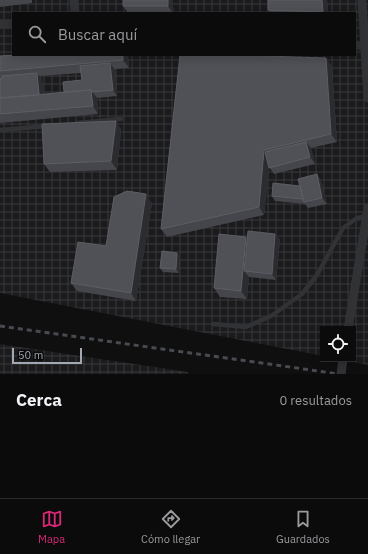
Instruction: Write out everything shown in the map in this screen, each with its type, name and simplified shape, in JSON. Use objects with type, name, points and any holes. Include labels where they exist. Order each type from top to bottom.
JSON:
[{"type":"street","points":[[74,0],[75,12]]},
{"type":"street","points":[[362,0],[367,46],[368,98]]},
{"type":"street","points":[[0,24],[12,24]]},
{"type":"street","points":[[356,45],[367,46]]},
{"type":"street","points":[[349,326],[368,214]]},
{"type":"street","points":[[341,374],[343,362]]},
{"type":"lane","points":[[68,124],[121,119]]},
{"type":"lane","points":[[0,130],[53,125]]},
{"type":"lane","points":[[213,324],[246,327],[271,316],[302,294],[317,276],[343,228],[357,218],[368,214]]},
{"type":"shaded area","points":[[0,0],[368,0],[368,365],[354,362],[356,362],[356,326],[320,326],[320,355],[0,293]]},
{"type":"shaded area","points":[[0,344],[188,372],[188,374],[0,374]]},
{"type":"building","points":[[123,0],[168,0],[168,6],[123,6]]},
{"type":"building","points":[[268,0],[322,0],[323,12],[268,10]]},
{"type":"building","points":[[0,56],[123,56],[123,60],[0,71]]},
{"type":"building","points":[[180,56],[326,58],[331,134],[264,150],[259,207],[161,229]]},
{"type":"building","points":[[110,63],[113,90],[64,92],[63,82],[82,80],[80,66]]},
{"type":"building","points":[[37,73],[39,95],[0,98],[0,79],[2,79],[2,76]]},
{"type":"building","points":[[91,90],[93,106],[0,114],[0,98]]},
{"type":"building","points":[[116,121],[111,161],[44,164],[42,124]]},
{"type":"building","points":[[306,142],[310,157],[269,168],[265,152]]},
{"type":"building","points":[[317,174],[322,198],[304,202],[298,179]]},
{"type":"building","points":[[273,183],[300,186],[303,199],[272,196]]},
{"type":"building","points":[[127,191],[146,194],[131,293],[71,283],[78,242],[106,246],[114,197]]},
{"type":"building","points":[[248,231],[275,234],[272,274],[244,271]]},
{"type":"building","points":[[219,234],[246,237],[241,291],[214,288]]},
{"type":"building","points":[[162,251],[177,253],[176,269],[160,268]]},
{"type":"railway","points":[[0,326],[339,374]]}]
